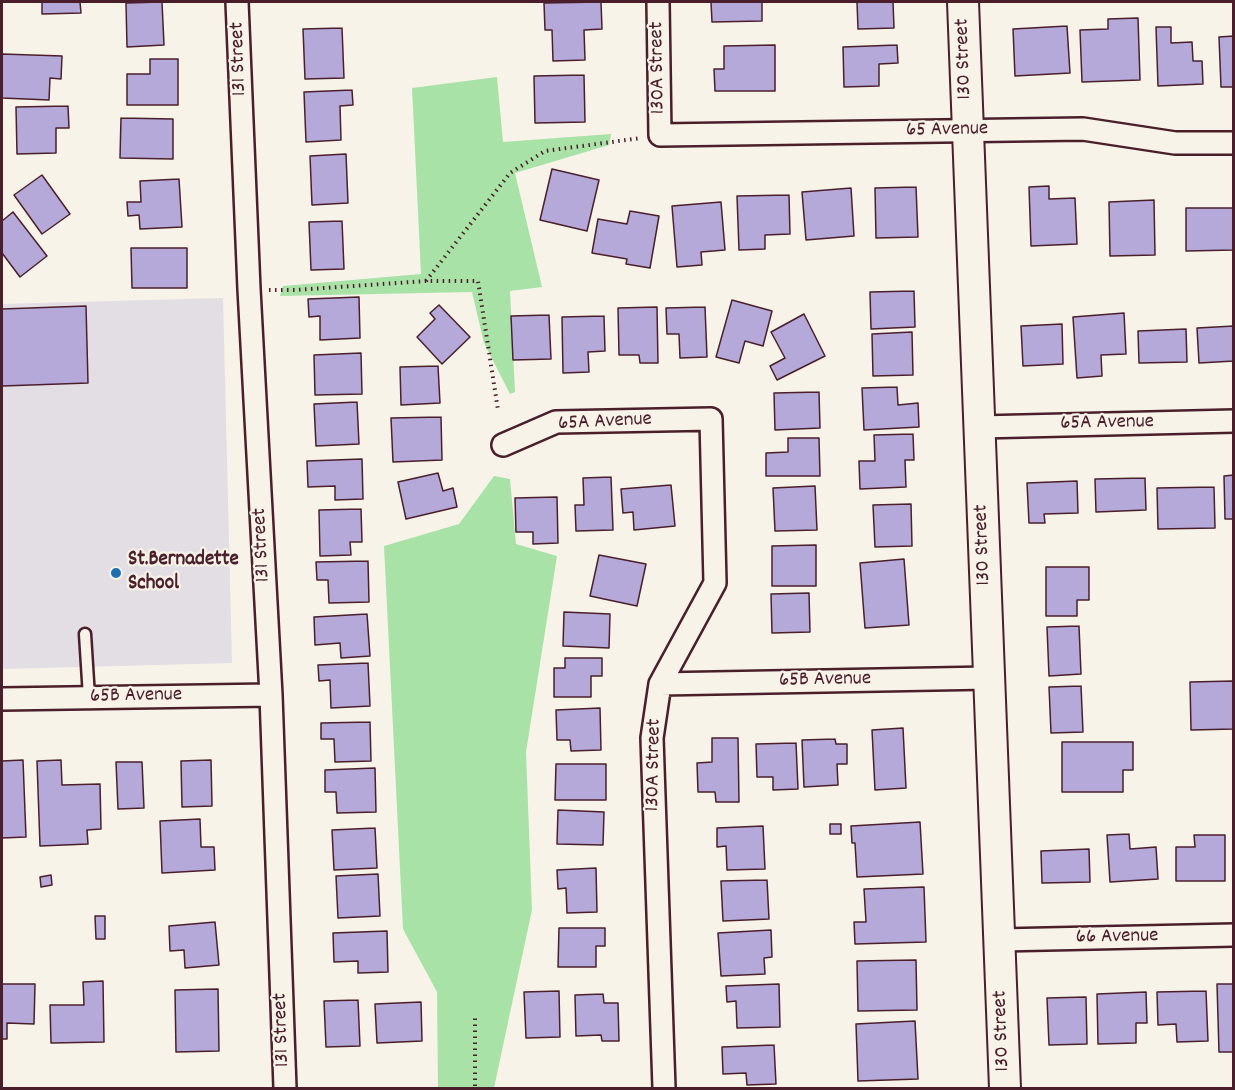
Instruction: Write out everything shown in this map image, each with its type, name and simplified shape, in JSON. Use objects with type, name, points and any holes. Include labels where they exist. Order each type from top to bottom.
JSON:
[{"type":"street","name":"131 Street","points":[[237,2],[249,289],[271,694],[285,1089]]},
{"type":"street","name":"130A Street","points":[[658,2],[660,135]]},
{"type":"street","name":"130 Street","points":[[963,2],[1005,1089]]},
{"type":"street","name":"65 Avenue","points":[[660,135],[1083,129],[1175,143],[1233,143]]},
{"type":"street","name":"130A Street","points":[[664,1089],[652,738],[660,684],[715,583],[711,419]]},
{"type":"street","name":"65A Avenue","points":[[503,445],[556,422],[711,419]]},
{"type":"street","name":"65A Avenue","points":[[980,428],[1233,421]]},
{"type":"street","name":"65B Avenue","points":[[660,684],[989,678]]},
{"type":"street","name":"65B Avenue","points":[[2,699],[271,694]]},
{"type":"street","name":"66 Avenue","points":[[1000,940],[1233,935]]},
{"type":"lane","points":[[84,634],[89,697]]},
{"type":"path","points":[[426,281],[510,173],[545,151],[660,135]]},
{"type":"path","points":[[266,290],[426,281],[478,281],[498,410]]},
{"type":"path","points":[[475,1086],[476,1017]]},
{"type":"shaded area","name":"St.Bernadette School","points":[[223,298],[232,663],[2,669],[2,304]]},
{"type":"green space","points":[[497,77],[503,142],[611,134],[609,145],[515,173],[542,287],[510,291],[515,392],[510,394],[484,343],[472,292],[280,296],[283,286],[421,274],[412,88]]},
{"type":"green space","points":[[494,476],[510,479],[516,544],[557,556],[526,752],[532,910],[494,1088],[438,1088],[437,992],[403,929],[384,546],[459,524]]},
{"type":"building","points":[[42,2],[80,2],[81,13],[42,14]]},
{"type":"building","points":[[162,2],[164,45],[127,47],[126,3]]},
{"type":"building","points":[[601,2],[602,29],[584,30],[585,60],[553,61],[552,30],[545,30],[544,3]]},
{"type":"building","points":[[711,2],[762,2],[762,21],[712,22]]},
{"type":"building","points":[[857,2],[893,2],[894,28],[858,29]]},
{"type":"building","points":[[1138,18],[1140,80],[1082,82],[1080,30],[1108,29],[1108,19]]},
{"type":"building","points":[[1067,26],[1070,73],[1015,76],[1013,29]]},
{"type":"building","points":[[1156,27],[1171,27],[1171,43],[1192,42],[1193,61],[1202,61],[1203,84],[1158,86]]},
{"type":"building","points":[[342,28],[344,78],[305,79],[303,29]]},
{"type":"building","points":[[1234,36],[1234,87],[1221,87],[1219,37]]},
{"type":"building","points":[[775,45],[775,91],[715,91],[714,69],[724,69],[724,46]]},
{"type":"building","points":[[897,45],[898,63],[879,64],[879,86],[844,87],[843,47]]},
{"type":"building","points":[[2,54],[62,56],[61,79],[50,78],[49,100],[2,98]]},
{"type":"building","points":[[150,59],[178,59],[178,105],[127,105],[127,74],[150,74]]},
{"type":"building","points":[[584,75],[585,122],[535,123],[534,76]]},
{"type":"building","points":[[352,90],[353,105],[340,106],[341,140],[306,142],[304,92]]},
{"type":"building","points":[[68,106],[69,128],[56,128],[56,153],[17,154],[16,107]]},
{"type":"building","points":[[121,118],[173,119],[173,159],[120,158]]},
{"type":"building","points":[[346,154],[348,203],[312,205],[310,156]]},
{"type":"building","points":[[552,169],[599,180],[587,231],[540,220]]},
{"type":"building","points":[[42,175],[70,214],[42,234],[14,195]]},
{"type":"building","points":[[179,179],[182,227],[140,229],[139,215],[128,216],[127,202],[141,202],[140,181]]},
{"type":"building","points":[[1049,186],[1049,199],[1075,198],[1077,244],[1031,246],[1029,187]]},
{"type":"building","points":[[916,187],[918,237],[876,238],[875,188]]},
{"type":"building","points":[[851,188],[854,236],[806,240],[802,192]]},
{"type":"building","points":[[789,195],[790,234],[765,235],[765,249],[739,250],[737,196]]},
{"type":"building","points":[[1154,200],[1155,255],[1110,256],[1109,202]]},
{"type":"building","points":[[721,202],[725,250],[701,252],[702,265],[677,267],[672,206]]},
{"type":"building","points":[[1186,208],[1234,208],[1234,250],[1186,251]]},
{"type":"building","points":[[630,211],[659,216],[650,268],[626,264],[627,259],[592,253],[598,219],[627,224]]},
{"type":"building","points":[[13,212],[47,256],[20,277],[2,253],[2,221]]},
{"type":"building","points":[[342,221],[344,269],[311,270],[309,222]]},
{"type":"building","points":[[131,248],[187,248],[187,288],[132,288]]},
{"type":"building","points":[[914,291],[915,327],[871,329],[870,292]]},
{"type":"building","points":[[359,297],[360,338],[320,340],[320,316],[309,317],[308,299]]},
{"type":"building","points":[[732,300],[772,311],[763,346],[745,341],[739,363],[716,357]]},
{"type":"building","points":[[439,305],[470,337],[442,364],[417,337],[435,319],[430,313]]},
{"type":"building","points":[[86,306],[88,383],[2,386],[2,309]]},
{"type":"building","points":[[657,307],[658,363],[640,363],[639,355],[619,355],[618,308]]},
{"type":"building","points":[[705,307],[707,357],[680,358],[679,334],[667,334],[666,308]]},
{"type":"building","points":[[1124,313],[1126,354],[1101,355],[1102,376],[1077,378],[1073,317]]},
{"type":"building","points":[[804,314],[825,356],[777,380],[770,366],[785,358],[771,332]]},
{"type":"building","points":[[549,315],[551,359],[513,360],[511,316]]},
{"type":"building","points":[[604,316],[605,351],[588,352],[589,372],[563,373],[562,317]]},
{"type":"building","points":[[1062,324],[1063,364],[1023,366],[1021,326]]},
{"type":"building","points":[[1234,326],[1234,361],[1199,363],[1197,328]]},
{"type":"building","points":[[1186,329],[1187,362],[1139,363],[1138,331]]},
{"type":"building","points":[[912,332],[913,375],[873,376],[872,334]]},
{"type":"building","points":[[361,353],[362,394],[315,395],[314,355]]},
{"type":"building","points":[[438,366],[440,403],[401,405],[400,367]]},
{"type":"building","points":[[897,387],[898,405],[918,403],[919,427],[864,430],[862,388]]},
{"type":"building","points":[[819,392],[820,428],[775,430],[774,393]]},
{"type":"building","points":[[357,402],[359,444],[316,446],[314,404]]},
{"type":"building","points":[[441,417],[442,460],[393,462],[391,418]]},
{"type":"building","points":[[913,434],[914,460],[905,460],[906,487],[860,489],[859,461],[875,461],[874,435]]},
{"type":"building","points":[[788,438],[819,438],[820,476],[766,476],[766,453],[788,452]]},
{"type":"building","points":[[362,459],[363,499],[335,500],[335,486],[308,487],[307,461]]},
{"type":"building","points":[[438,473],[443,491],[453,488],[457,507],[406,519],[398,482]]},
{"type":"building","points":[[1234,475],[1234,519],[1225,519],[1224,476]]},
{"type":"building","points":[[611,477],[613,530],[576,531],[575,505],[584,505],[583,478]]},
{"type":"building","points":[[1145,478],[1146,510],[1096,512],[1095,479]]},
{"type":"building","points":[[1077,481],[1078,513],[1044,514],[1045,523],[1029,523],[1027,483]]},
{"type":"building","points":[[671,485],[675,526],[634,530],[633,512],[623,513],[621,489]]},
{"type":"building","points":[[815,486],[817,530],[775,531],[773,488]]},
{"type":"building","points":[[1214,487],[1215,528],[1158,529],[1157,488]]},
{"type":"building","points":[[557,497],[558,543],[533,544],[533,532],[516,532],[515,498]]},
{"type":"building","points":[[911,504],[912,546],[875,547],[873,505]]},
{"type":"building","points":[[361,509],[362,542],[350,542],[351,555],[320,556],[319,510]]},
{"type":"building","points":[[816,545],[816,586],[772,586],[772,546]]},
{"type":"building","points":[[599,555],[646,564],[637,606],[590,596]]},
{"type":"building","points":[[904,559],[909,625],[865,628],[860,563]]},
{"type":"building","points":[[368,561],[369,602],[329,603],[328,580],[317,580],[316,562]]},
{"type":"building","points":[[1046,567],[1089,567],[1089,600],[1077,600],[1077,616],[1046,616]]},
{"type":"building","points":[[809,593],[810,632],[772,633],[771,594]]},
{"type":"building","points":[[564,612],[610,614],[609,648],[563,646]]},
{"type":"building","points":[[367,614],[370,656],[341,658],[340,643],[315,645],[314,617]]},
{"type":"building","points":[[1079,626],[1081,674],[1049,676],[1047,627]]},
{"type":"building","points":[[565,658],[602,658],[602,676],[591,676],[591,697],[554,697],[554,668],[565,668]]},
{"type":"building","points":[[368,663],[370,706],[331,708],[330,680],[319,681],[318,665]]},
{"type":"building","points":[[1233,681],[1234,729],[1191,730],[1190,682]]},
{"type":"building","points":[[1081,686],[1083,732],[1051,733],[1049,687]]},
{"type":"building","points":[[600,708],[601,750],[571,751],[570,740],[557,740],[556,710]]},
{"type":"building","points":[[370,722],[371,761],[335,762],[334,739],[321,739],[321,723]]},
{"type":"building","points":[[903,728],[906,788],[875,790],[872,730]]},
{"type":"building","points":[[712,738],[738,738],[739,802],[716,802],[715,792],[698,792],[697,763],[712,762]]},
{"type":"building","points":[[835,739],[836,744],[847,744],[847,764],[837,764],[838,785],[804,787],[802,740]]},
{"type":"building","points":[[1062,742],[1133,742],[1133,770],[1123,770],[1123,792],[1062,792]]},
{"type":"building","points":[[796,743],[798,789],[773,790],[773,777],[757,777],[756,744]]},
{"type":"building","points":[[23,760],[26,837],[2,838],[2,761]]},
{"type":"building","points":[[61,760],[62,785],[100,784],[101,829],[87,830],[88,844],[40,846],[37,761]]},
{"type":"building","points":[[211,760],[212,806],[182,807],[181,761]]},
{"type":"building","points":[[116,762],[142,762],[144,808],[118,809]]},
{"type":"building","points":[[556,764],[606,764],[606,800],[555,800]]},
{"type":"building","points":[[375,768],[376,812],[337,813],[336,792],[325,792],[325,770]]},
{"type":"building","points":[[558,810],[604,812],[603,845],[557,844]]},
{"type":"building","points":[[200,819],[201,847],[214,847],[215,870],[162,873],[160,821]]},
{"type":"building","points":[[920,822],[923,874],[857,877],[855,843],[852,843],[851,826]]},
{"type":"building","points":[[830,824],[841,824],[841,834],[830,834]]},
{"type":"building","points":[[763,826],[765,869],[727,870],[726,846],[717,847],[717,828]]},
{"type":"building","points":[[375,828],[377,868],[334,870],[332,830]]},
{"type":"building","points":[[1129,834],[1130,849],[1156,847],[1158,879],[1110,882],[1107,835]]},
{"type":"building","points":[[1194,835],[1225,835],[1225,881],[1176,881],[1176,847],[1195,847]]},
{"type":"building","points":[[1089,849],[1090,882],[1042,883],[1041,851]]},
{"type":"building","points":[[596,868],[597,912],[567,913],[566,888],[558,889],[557,870]]},
{"type":"building","points":[[378,874],[380,916],[338,918],[336,876]]},
{"type":"building","points":[[51,875],[52,885],[41,887],[40,877]]},
{"type":"building","points":[[767,880],[769,919],[723,921],[721,881]]},
{"type":"building","points":[[924,887],[926,942],[855,944],[854,922],[866,922],[864,889]]},
{"type":"building","points":[[95,916],[105,916],[105,939],[96,939]]},
{"type":"building","points":[[215,922],[219,965],[185,968],[184,950],[170,951],[169,926]]},
{"type":"building","points":[[559,928],[605,928],[605,946],[596,946],[596,967],[558,967]]},
{"type":"building","points":[[771,930],[772,957],[764,958],[765,974],[721,976],[718,933]]},
{"type":"building","points":[[387,931],[388,972],[358,973],[358,961],[334,962],[333,933]]},
{"type":"building","points":[[916,960],[917,1010],[858,1011],[857,961]]},
{"type":"building","points":[[103,981],[104,1042],[51,1043],[50,1005],[84,1005],[83,982]]},
{"type":"building","points":[[2,984],[35,984],[34,1024],[7,1023],[7,1039],[2,1039]]},
{"type":"building","points":[[779,984],[780,1027],[737,1028],[736,1001],[727,1002],[726,986]]},
{"type":"building","points":[[1217,984],[1234,984],[1234,1052],[1219,1052]]},
{"type":"building","points":[[218,989],[219,1051],[176,1052],[175,990]]},
{"type":"building","points":[[559,991],[560,1037],[526,1038],[524,992]]},
{"type":"building","points":[[1206,991],[1208,1041],[1177,1042],[1176,1024],[1158,1025],[1157,992]]},
{"type":"building","points":[[1146,992],[1147,1023],[1136,1023],[1136,1043],[1098,1044],[1097,994]]},
{"type":"building","points":[[603,994],[604,1003],[618,1003],[619,1041],[602,1041],[601,1035],[576,1036],[575,995]]},
{"type":"building","points":[[1086,997],[1087,1044],[1049,1045],[1047,998]]},
{"type":"building","points":[[358,1000],[360,1046],[326,1047],[324,1001]]},
{"type":"building","points":[[421,1002],[422,1041],[377,1043],[375,1004]]},
{"type":"building","points":[[915,1021],[918,1079],[858,1081],[856,1024]]},
{"type":"building","points":[[774,1045],[776,1084],[747,1085],[746,1073],[723,1074],[722,1047]]},
{"type":"place","name":"St.Bernadette School","points":[[116,573]]}]
